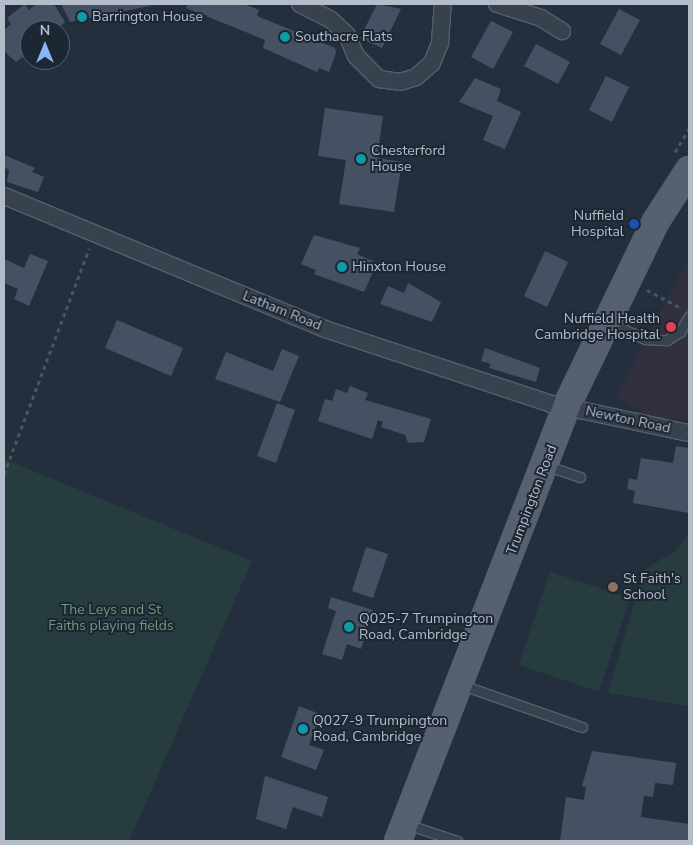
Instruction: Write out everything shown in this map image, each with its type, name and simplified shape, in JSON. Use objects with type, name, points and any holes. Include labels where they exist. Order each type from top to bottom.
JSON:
[{"type":"main road","name":"Trumpington Road","points":[[402,832],[462,685],[566,407],[662,210],[689,170]]},
{"type":"street","points":[[300,4],[330,19],[347,35],[356,56],[379,80],[400,82],[416,77],[432,63],[440,43],[443,4]]},
{"type":"street","points":[[497,4],[541,18],[562,31]]},
{"type":"street","name":"Latham Road","points":[[4,196],[325,329],[566,407]]},
{"type":"street","name":"Newton Road","points":[[566,407],[689,433]]},
{"type":"lane","points":[[608,322],[646,339],[667,340],[680,332],[689,316]]},
{"type":"lane","points":[[544,465],[580,477]]},
{"type":"lane","points":[[462,685],[582,727]]},
{"type":"lane","points":[[402,832],[457,841]]},
{"type":"path","points":[[4,474],[94,234]]},
{"type":"path","points":[[629,281],[689,312]]},
{"type":"shaded area","name":"Nuffield Health Cambridge Hospital","points":[[689,257],[689,419],[655,418],[616,397]]},
{"type":"green space","name":"The Leys and St Faiths playing fields","points":[[4,459],[252,561],[129,841],[4,841]]},
{"type":"green space","points":[[689,533],[689,706],[608,693],[644,570],[676,550]]},
{"type":"green space","points":[[550,572],[630,598],[599,692],[519,665]]},
{"type":"building","points":[[25,4],[29,10],[36,4],[54,4],[64,20],[20,20],[20,59],[16,62],[4,51],[4,30],[11,24],[7,18]]},
{"type":"building","name":"Barrington House","points":[[61,4],[154,4],[70,22]]},
{"type":"building","name":"Southacre Flats","points":[[188,4],[244,4],[259,10],[257,16],[335,48],[336,53],[329,72],[319,68],[317,72],[263,48],[265,40],[186,8]]},
{"type":"building","points":[[377,4],[401,9],[382,48],[360,38]]},
{"type":"building","points":[[619,9],[640,20],[621,55],[600,44]]},
{"type":"building","points":[[491,21],[513,32],[493,69],[471,57]]},
{"type":"building","points":[[536,44],[570,62],[558,84],[524,66]]},
{"type":"building","points":[[606,76],[629,87],[612,122],[589,110]]},
{"type":"building","points":[[475,78],[501,89],[497,101],[521,112],[505,149],[483,140],[493,116],[459,102]]},
{"type":"building","name":"Chesterford House","points":[[325,108],[383,116],[377,158],[402,162],[394,212],[339,204],[346,160],[318,156]]},
{"type":"building","points":[[4,155],[35,168],[32,172],[44,177],[38,192],[7,182],[9,170],[4,167]]},
{"type":"building","name":"Hinxton House","points":[[314,235],[360,248],[357,254],[377,263],[364,292],[314,274],[316,270],[301,264]]},
{"type":"building","points":[[545,251],[568,262],[547,307],[524,296]]},
{"type":"building","points":[[30,254],[48,261],[29,306],[14,299],[18,289],[4,283],[4,259],[24,268]]},
{"type":"building","points":[[408,283],[441,302],[432,322],[380,304],[388,286],[404,293]]},
{"type":"building","points":[[117,320],[183,348],[171,376],[105,348]]},
{"type":"building","points":[[485,348],[540,368],[536,382],[489,368],[491,364],[481,361]]},
{"type":"building","points":[[282,349],[299,356],[280,402],[215,379],[226,352],[273,371]]},
{"type":"building","points":[[350,386],[368,393],[365,400],[431,419],[424,442],[408,443],[405,435],[381,427],[383,422],[378,420],[372,439],[318,421],[325,399],[332,401],[336,389],[347,393]]},
{"type":"building","points":[[277,403],[295,410],[276,463],[257,456]]},
{"type":"building","points":[[676,446],[689,448],[689,513],[633,503],[635,491],[627,489],[629,478],[637,480],[641,458],[673,463]]},
{"type":"building","points":[[366,547],[388,554],[373,598],[352,591]]},
{"type":"building","name":"Q025-7 Trumpington Road, Cambridge","points":[[331,597],[373,610],[361,649],[347,644],[342,660],[322,654],[336,611],[328,608]]},
{"type":"building","name":"Q027-9 Trumpington Road, Cambridge","points":[[299,706],[320,714],[309,745],[324,750],[316,770],[281,757]]},
{"type":"building","points":[[592,751],[676,763],[673,785],[655,783],[653,797],[644,796],[641,817],[689,824],[689,841],[560,841],[566,797],[584,800],[586,787],[582,786]]},
{"type":"building","points":[[265,776],[328,797],[322,817],[293,807],[286,829],[256,819]]},
{"type":"place","name":"Barrington House","points":[[82,17]]},
{"type":"place","name":"Southacre Flats","points":[[285,37]]},
{"type":"place","name":"Chesterford House","points":[[361,159]]},
{"type":"place","name":"Nuffield Hospital","points":[[634,224]]},
{"type":"place","name":"Hinxton House","points":[[342,267]]},
{"type":"place","name":"Nuffield Health Cambridge Hospital","points":[[671,327]]},
{"type":"place","name":"St Faith's School","points":[[613,587]]},
{"type":"place","name":"Q025-7 Trumpington Road, Cambridge","points":[[349,627]]},
{"type":"place","name":"Q027-9 Trumpington Road, Cambridge","points":[[303,729]]}]
